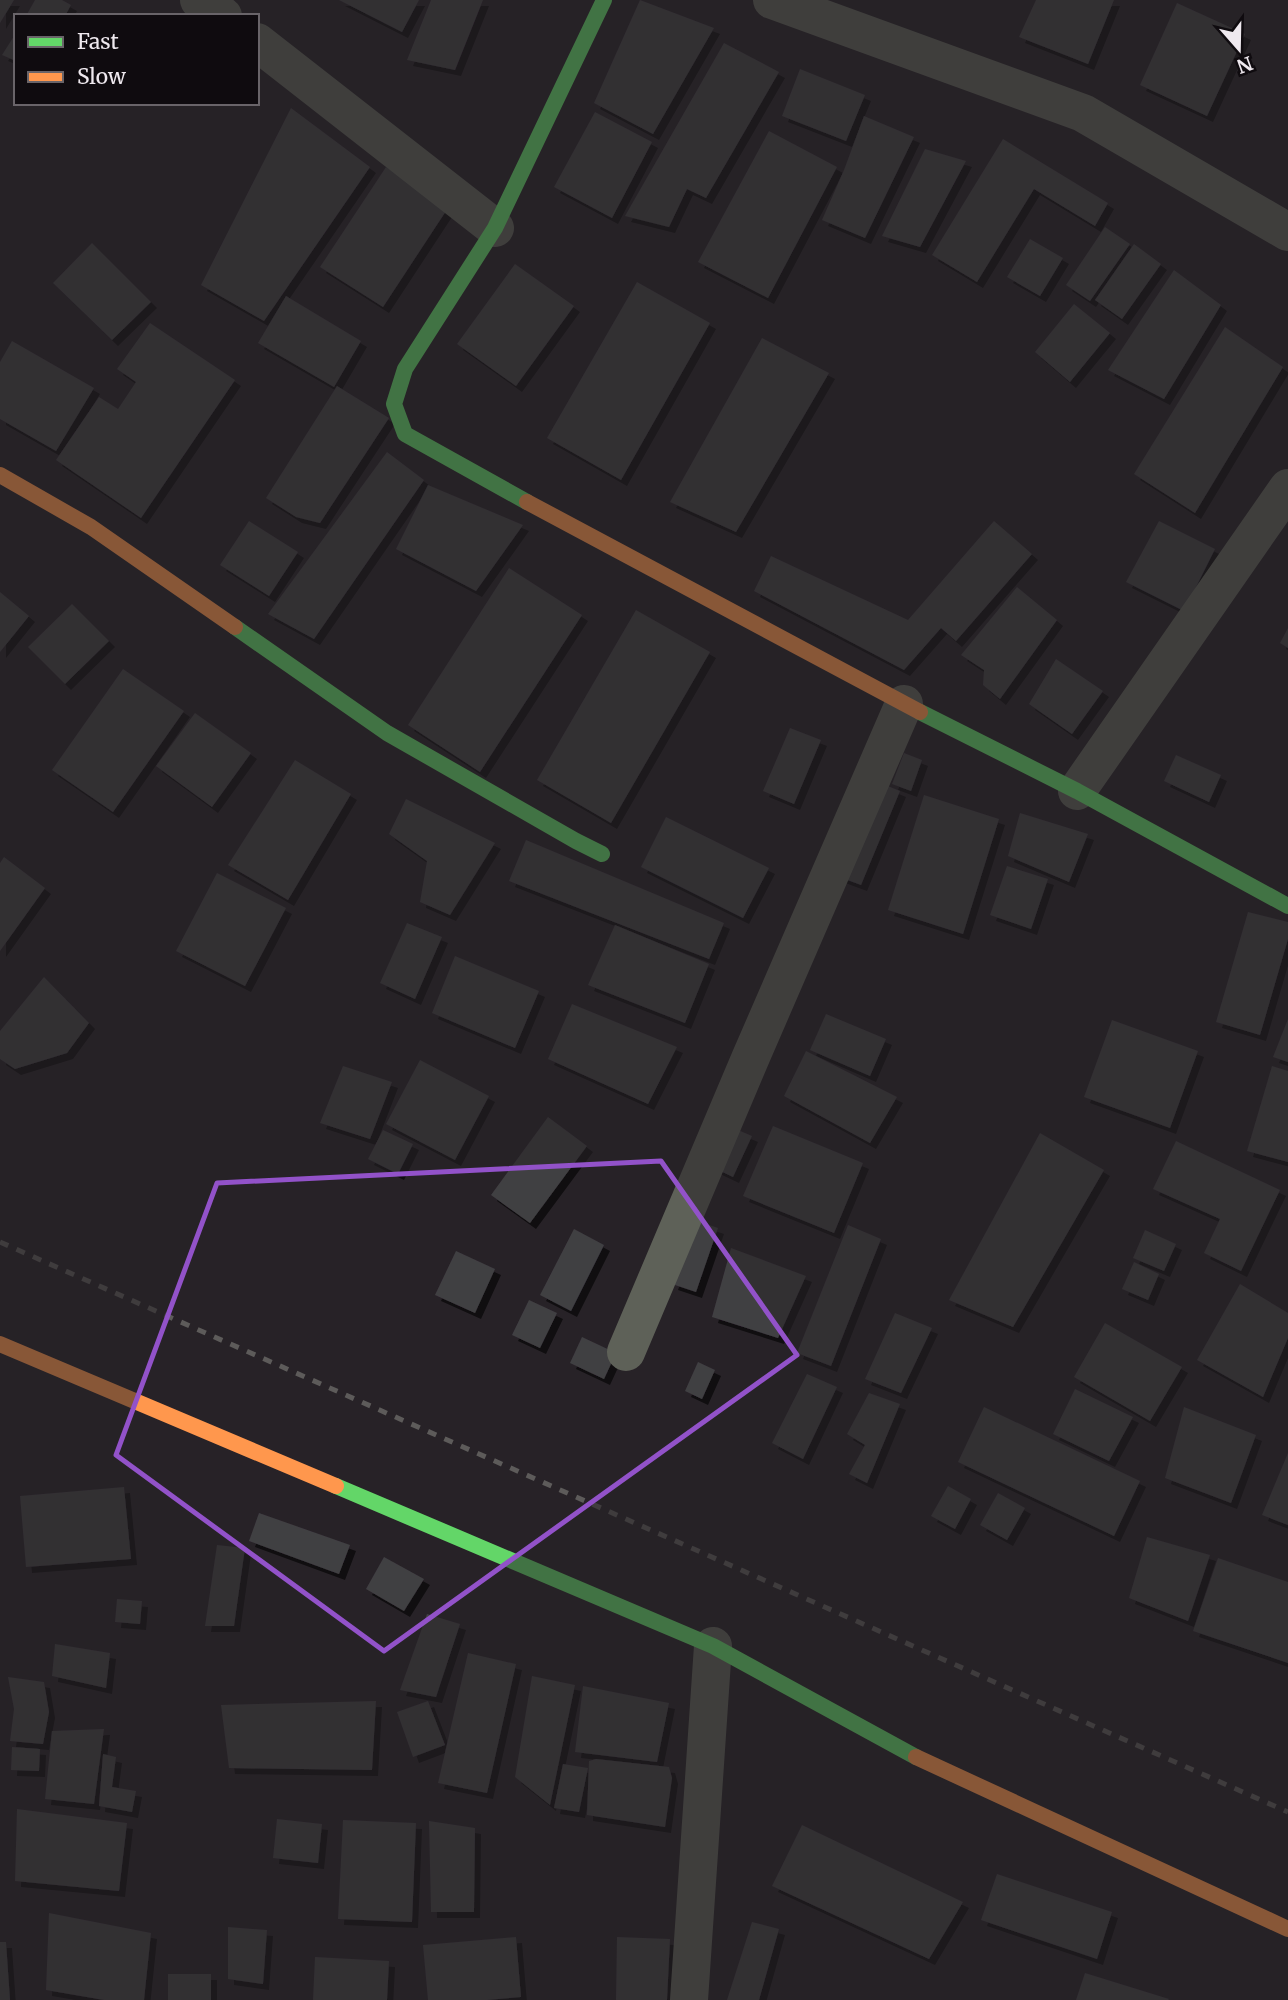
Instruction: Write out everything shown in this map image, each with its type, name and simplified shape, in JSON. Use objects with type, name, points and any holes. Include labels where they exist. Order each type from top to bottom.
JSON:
[{"type":"street","points":[[199,0],[221,14]]},
{"type":"street","points":[[604,0],[495,228],[405,369],[394,404],[405,435],[904,704],[1077,791],[1288,906]]},
{"type":"street","points":[[772,0],[1083,113],[1288,232]]},
{"type":"street","points":[[259,44],[495,228]]},
{"type":"street","points":[[0,475],[91,527],[387,733],[602,854]]},
{"type":"street","points":[[1077,791],[1288,488]]},
{"type":"street","points":[[625,1352],[904,704]]},
{"type":"street","points":[[0,1344],[713,1646],[929,1764],[1288,1929]]},
{"type":"street","points":[[689,2000],[713,1646]]},
{"type":"highlighted area","points":[[661,1161],[797,1355],[384,1651],[116,1455],[217,1183]]},
{"type":"building","points":[[0,0],[14,0],[0,23]]},
{"type":"building","points":[[35,0],[62,0],[71,5],[66,14],[27,14]]},
{"type":"building","points":[[339,0],[419,0],[402,32]]},
{"type":"building","points":[[431,0],[483,0],[455,70],[407,60]]},
{"type":"building","points":[[640,0],[714,28],[653,134],[594,103]]},
{"type":"building","points":[[1036,0],[1114,0],[1088,64],[1019,37]]},
{"type":"building","points":[[1177,3],[1245,34],[1207,116],[1140,85]]},
{"type":"building","points":[[14,36],[14,60],[2,55]]},
{"type":"building","points":[[724,43],[779,72],[706,198],[687,189],[669,227],[625,216]]},
{"type":"building","points":[[800,69],[865,95],[846,141],[782,116]]},
{"type":"building","points":[[291,108],[370,167],[264,321],[201,285]]},
{"type":"building","points":[[595,112],[652,142],[612,218],[554,187]]},
{"type":"building","points":[[864,116],[914,137],[865,238],[822,220]]},
{"type":"building","points":[[769,131],[837,167],[768,298],[698,262]]},
{"type":"building","points":[[1003,139],[1108,203],[1095,226],[1034,189],[977,282],[932,255]]},
{"type":"building","points":[[925,149],[966,161],[920,247],[882,236]]},
{"type":"building","points":[[386,167],[448,208],[383,307],[320,267]]},
{"type":"building","points":[[1105,227],[1130,244],[1090,301],[1066,285]]},
{"type":"building","points":[[1030,239],[1063,258],[1040,296],[1007,277]]},
{"type":"building","points":[[92,243],[151,302],[112,340],[53,283]]},
{"type":"building","points":[[1134,244],[1161,264],[1122,319],[1095,300]]},
{"type":"building","points":[[515,264],[574,306],[516,386],[457,344]]},
{"type":"building","points":[[1174,270],[1221,305],[1164,399],[1108,370]]},
{"type":"building","points":[[637,282],[710,323],[621,480],[547,438]]},
{"type":"building","points":[[286,296],[361,341],[334,387],[258,343]]},
{"type":"building","points":[[1074,304],[1110,333],[1070,382],[1035,352]]},
{"type":"building","points":[[150,323],[235,380],[141,518],[56,460],[99,397],[118,409],[136,382],[117,369]]},
{"type":"building","points":[[1225,327],[1283,367],[1195,513],[1134,474]]},
{"type":"building","points":[[762,338],[829,373],[736,532],[670,502]]},
{"type":"building","points":[[12,341],[94,388],[56,451],[0,419],[0,362]]},
{"type":"building","points":[[337,386],[389,418],[320,523],[296,517],[266,498]]},
{"type":"building","points":[[387,452],[424,480],[314,639],[268,614]]},
{"type":"building","points":[[428,485],[523,525],[476,591],[396,549]]},
{"type":"building","points":[[249,521],[298,552],[269,596],[220,565]]},
{"type":"building","points":[[994,521],[1032,554],[956,641],[941,628],[904,670],[754,591],[771,556],[908,620]]},
{"type":"building","points":[[1159,521],[1215,549],[1184,611],[1126,582]]},
{"type":"building","points":[[509,568],[582,615],[480,772],[408,725]]},
{"type":"building","points":[[1017,587],[1057,620],[1000,699],[983,685],[984,670],[961,655]]},
{"type":"building","points":[[0,592],[29,616],[0,652]]},
{"type":"building","points":[[72,604],[109,641],[65,684],[28,647]]},
{"type":"building","points":[[636,610],[710,652],[611,823],[537,780]]},
{"type":"building","points":[[1288,628],[1288,648],[1280,643]]},
{"type":"building","points":[[1056,659],[1103,691],[1072,734],[1029,704]]},
{"type":"building","points":[[123,669],[184,711],[113,812],[52,770]]},
{"type":"building","points":[[195,713],[251,753],[212,807],[156,766]]},
{"type":"building","points":[[790,728],[821,740],[794,804],[763,791]]},
{"type":"building","points":[[904,753],[922,760],[911,791],[892,784]]},
{"type":"building","points":[[1176,755],[1221,775],[1209,802],[1164,781]]},
{"type":"building","points":[[295,760],[351,794],[288,900],[228,865]]},
{"type":"building","points":[[873,780],[900,791],[861,885],[834,875]]},
{"type":"building","points":[[924,795],[999,819],[963,934],[888,910]]},
{"type":"building","points":[[406,799],[495,843],[450,915],[420,902],[427,861],[389,834]]},
{"type":"building","points":[[1020,813],[1088,834],[1069,882],[1008,856]]},
{"type":"building","points":[[666,817],[769,868],[743,918],[641,867]]},
{"type":"building","points":[[526,840],[724,923],[709,959],[509,881]]},
{"type":"building","points":[[4,857],[45,888],[0,951],[0,863]]},
{"type":"building","points":[[1007,866],[1048,879],[1031,929],[990,915]]},
{"type":"building","points":[[217,873],[286,908],[245,986],[176,951]]},
{"type":"building","points":[[1248,912],[1288,922],[1288,939],[1260,1035],[1216,1022]]},
{"type":"building","points":[[407,923],[442,937],[415,999],[380,983]]},
{"type":"building","points":[[615,925],[709,964],[685,1023],[588,985]]},
{"type":"building","points":[[455,956],[539,991],[515,1048],[432,1013]]},
{"type":"building","points":[[44,977],[89,1023],[67,1053],[15,1069],[0,1059],[0,1031]]},
{"type":"building","points":[[572,1004],[677,1047],[648,1104],[548,1059]]},
{"type":"building","points":[[826,1014],[886,1039],[870,1076],[810,1050]]},
{"type":"building","points":[[1288,1019],[1288,1062],[1273,1057]]},
{"type":"building","points":[[1112,1020],[1198,1051],[1170,1128],[1084,1097]]},
{"type":"building","points":[[806,1051],[897,1097],[870,1143],[784,1096]]},
{"type":"building","points":[[420,1060],[489,1096],[455,1160],[386,1124]]},
{"type":"building","points":[[343,1066],[392,1082],[370,1139],[320,1123]]},
{"type":"building","points":[[1272,1066],[1288,1071],[1288,1162],[1247,1151]]},
{"type":"building","points":[[548,1117],[587,1146],[530,1223],[491,1195]]},
{"type":"building","points":[[773,1126],[863,1163],[834,1233],[743,1196]]},
{"type":"building","points":[[731,1127],[752,1136],[733,1177],[712,1167]]},
{"type":"building","points":[[383,1130],[413,1144],[398,1174],[368,1159]]},
{"type":"building","points":[[1040,1133],[1104,1170],[1013,1327],[949,1300]]},
{"type":"building","points":[[1176,1141],[1280,1190],[1241,1271],[1204,1253],[1220,1219],[1153,1189]]},
{"type":"building","points":[[694,1220],[718,1228],[696,1292],[672,1284]]},
{"type":"building","points":[[848,1225],[881,1239],[831,1366],[797,1353]]},
{"type":"building","points":[[574,1229],[604,1245],[571,1311],[540,1295]]},
{"type":"building","points":[[1145,1230],[1176,1244],[1164,1271],[1133,1258]]},
{"type":"building","points":[[731,1248],[806,1276],[778,1338],[712,1317]]},
{"type":"building","points":[[456,1251],[495,1269],[475,1313],[435,1295]]},
{"type":"building","points":[[1134,1262],[1159,1274],[1148,1300],[1122,1289]]},
{"type":"building","points":[[1240,1284],[1288,1313],[1288,1338],[1263,1397],[1197,1360]]},
{"type":"building","points":[[529,1300],[557,1313],[540,1348],[512,1335]]},
{"type":"building","points":[[895,1313],[932,1328],[901,1393],[865,1379]]},
{"type":"building","points":[[1105,1323],[1182,1367],[1150,1421],[1074,1377]]},
{"type":"building","points":[[582,1337],[616,1353],[604,1379],[570,1363]]},
{"type":"building","points":[[698,1362],[715,1370],[702,1399],[685,1391]]},
{"type":"building","points":[[807,1374],[837,1387],[803,1459],[772,1443]]},
{"type":"building","points":[[1075,1389],[1133,1417],[1109,1461],[1053,1434]]},
{"type":"building","points":[[869,1393],[900,1404],[867,1483],[849,1474],[865,1445],[847,1434]]},
{"type":"building","points":[[984,1407],[1140,1481],[1114,1536],[958,1462]]},
{"type":"building","points":[[1184,1407],[1256,1435],[1231,1503],[1165,1478]]},
{"type":"building","points":[[1288,1453],[1288,1525],[1262,1515]]},
{"type":"building","points":[[948,1486],[971,1499],[955,1529],[931,1516]]},
{"type":"building","points":[[124,1487],[131,1559],[26,1567],[20,1496]]},
{"type":"building","points":[[998,1493],[1025,1508],[1007,1540],[980,1525]]},
{"type":"building","points":[[259,1513],[350,1545],[339,1574],[249,1541]]},
{"type":"building","points":[[1147,1537],[1210,1555],[1188,1621],[1129,1598]]},
{"type":"building","points":[[217,1545],[245,1548],[234,1626],[205,1626]]},
{"type":"building","points":[[384,1557],[424,1579],[404,1611],[366,1589]]},
{"type":"building","points":[[1218,1558],[1288,1582],[1288,1663],[1193,1631]]},
{"type":"building","points":[[117,1599],[142,1601],[140,1624],[115,1622]]},
{"type":"building","points":[[427,1614],[460,1624],[436,1697],[400,1690]]},
{"type":"building","points":[[55,1644],[110,1653],[106,1688],[52,1676]]},
{"type":"building","points":[[468,1653],[516,1664],[487,1793],[438,1783]]},
{"type":"building","points":[[532,1676],[575,1685],[550,1805],[515,1777]]},
{"type":"building","points":[[8,1677],[44,1682],[49,1712],[43,1744],[10,1741],[14,1709]]},
{"type":"building","points":[[583,1686],[669,1703],[657,1762],[575,1752]]},
{"type":"building","points":[[376,1701],[372,1770],[229,1768],[221,1705]]},
{"type":"building","points":[[428,1701],[445,1745],[413,1757],[397,1712]]},
{"type":"building","points":[[104,1729],[94,1804],[45,1799],[52,1731]]},
{"type":"building","points":[[12,1747],[40,1749],[39,1771],[11,1770]]},
{"type":"building","points":[[103,1754],[116,1757],[112,1787],[136,1791],[132,1812],[99,1806]]},
{"type":"building","points":[[596,1759],[669,1767],[672,1778],[665,1827],[587,1815],[589,1761]]},
{"type":"building","points":[[563,1764],[588,1768],[579,1812],[554,1808]]},
{"type":"building","points":[[17,1809],[127,1823],[119,1891],[15,1881]]},
{"type":"building","points":[[277,1819],[322,1824],[318,1863],[273,1858]]},
{"type":"building","points":[[343,1820],[416,1823],[412,1922],[338,1919]]},
{"type":"building","points":[[429,1821],[475,1828],[474,1912],[431,1912]]},
{"type":"building","points":[[802,1825],[963,1902],[929,1959],[772,1886]]},
{"type":"building","points":[[997,1874],[1112,1912],[1097,1959],[981,1920]]},
{"type":"building","points":[[49,1913],[151,1933],[144,2000],[104,2000],[46,1990]]},
{"type":"building","points":[[752,1922],[779,1929],[759,2000],[727,2000]]},
{"type":"building","points":[[228,1927],[267,1930],[263,1984],[228,1979]]},
{"type":"building","points":[[516,1937],[521,1997],[428,2000],[423,1945]]},
{"type":"building","points":[[617,1937],[670,1939],[667,2000],[616,2000]]},
{"type":"building","points":[[0,1942],[6,1942],[10,2000],[0,2000]]},
{"type":"building","points":[[315,1957],[389,1961],[387,2000],[313,2000]]},
{"type":"building","points":[[1085,1973],[1169,1999],[1076,2000]]},
{"type":"building","points":[[168,1974],[211,1974],[211,2000],[168,2000]]},
{"type":"railway","points":[[0,1242],[1288,1812]]},
{"type":"traffic: fast","points":[[527,502],[405,434],[394,404],[405,369],[495,228],[604,0]]},
{"type":"traffic: fast","points":[[235,627],[387,733],[602,854]]},
{"type":"traffic: fast","points":[[920,712],[1077,791],[1288,906]]},
{"type":"traffic: fast","points":[[336,1486],[713,1646],[916,1757]]},
{"type":"traffic: slow","points":[[0,475],[91,527],[235,627]]},
{"type":"traffic: slow","points":[[527,502],[920,712]]},
{"type":"traffic: slow","points":[[0,1344],[336,1486]]},
{"type":"traffic: slow","points":[[916,1757],[1288,1929]]}]
